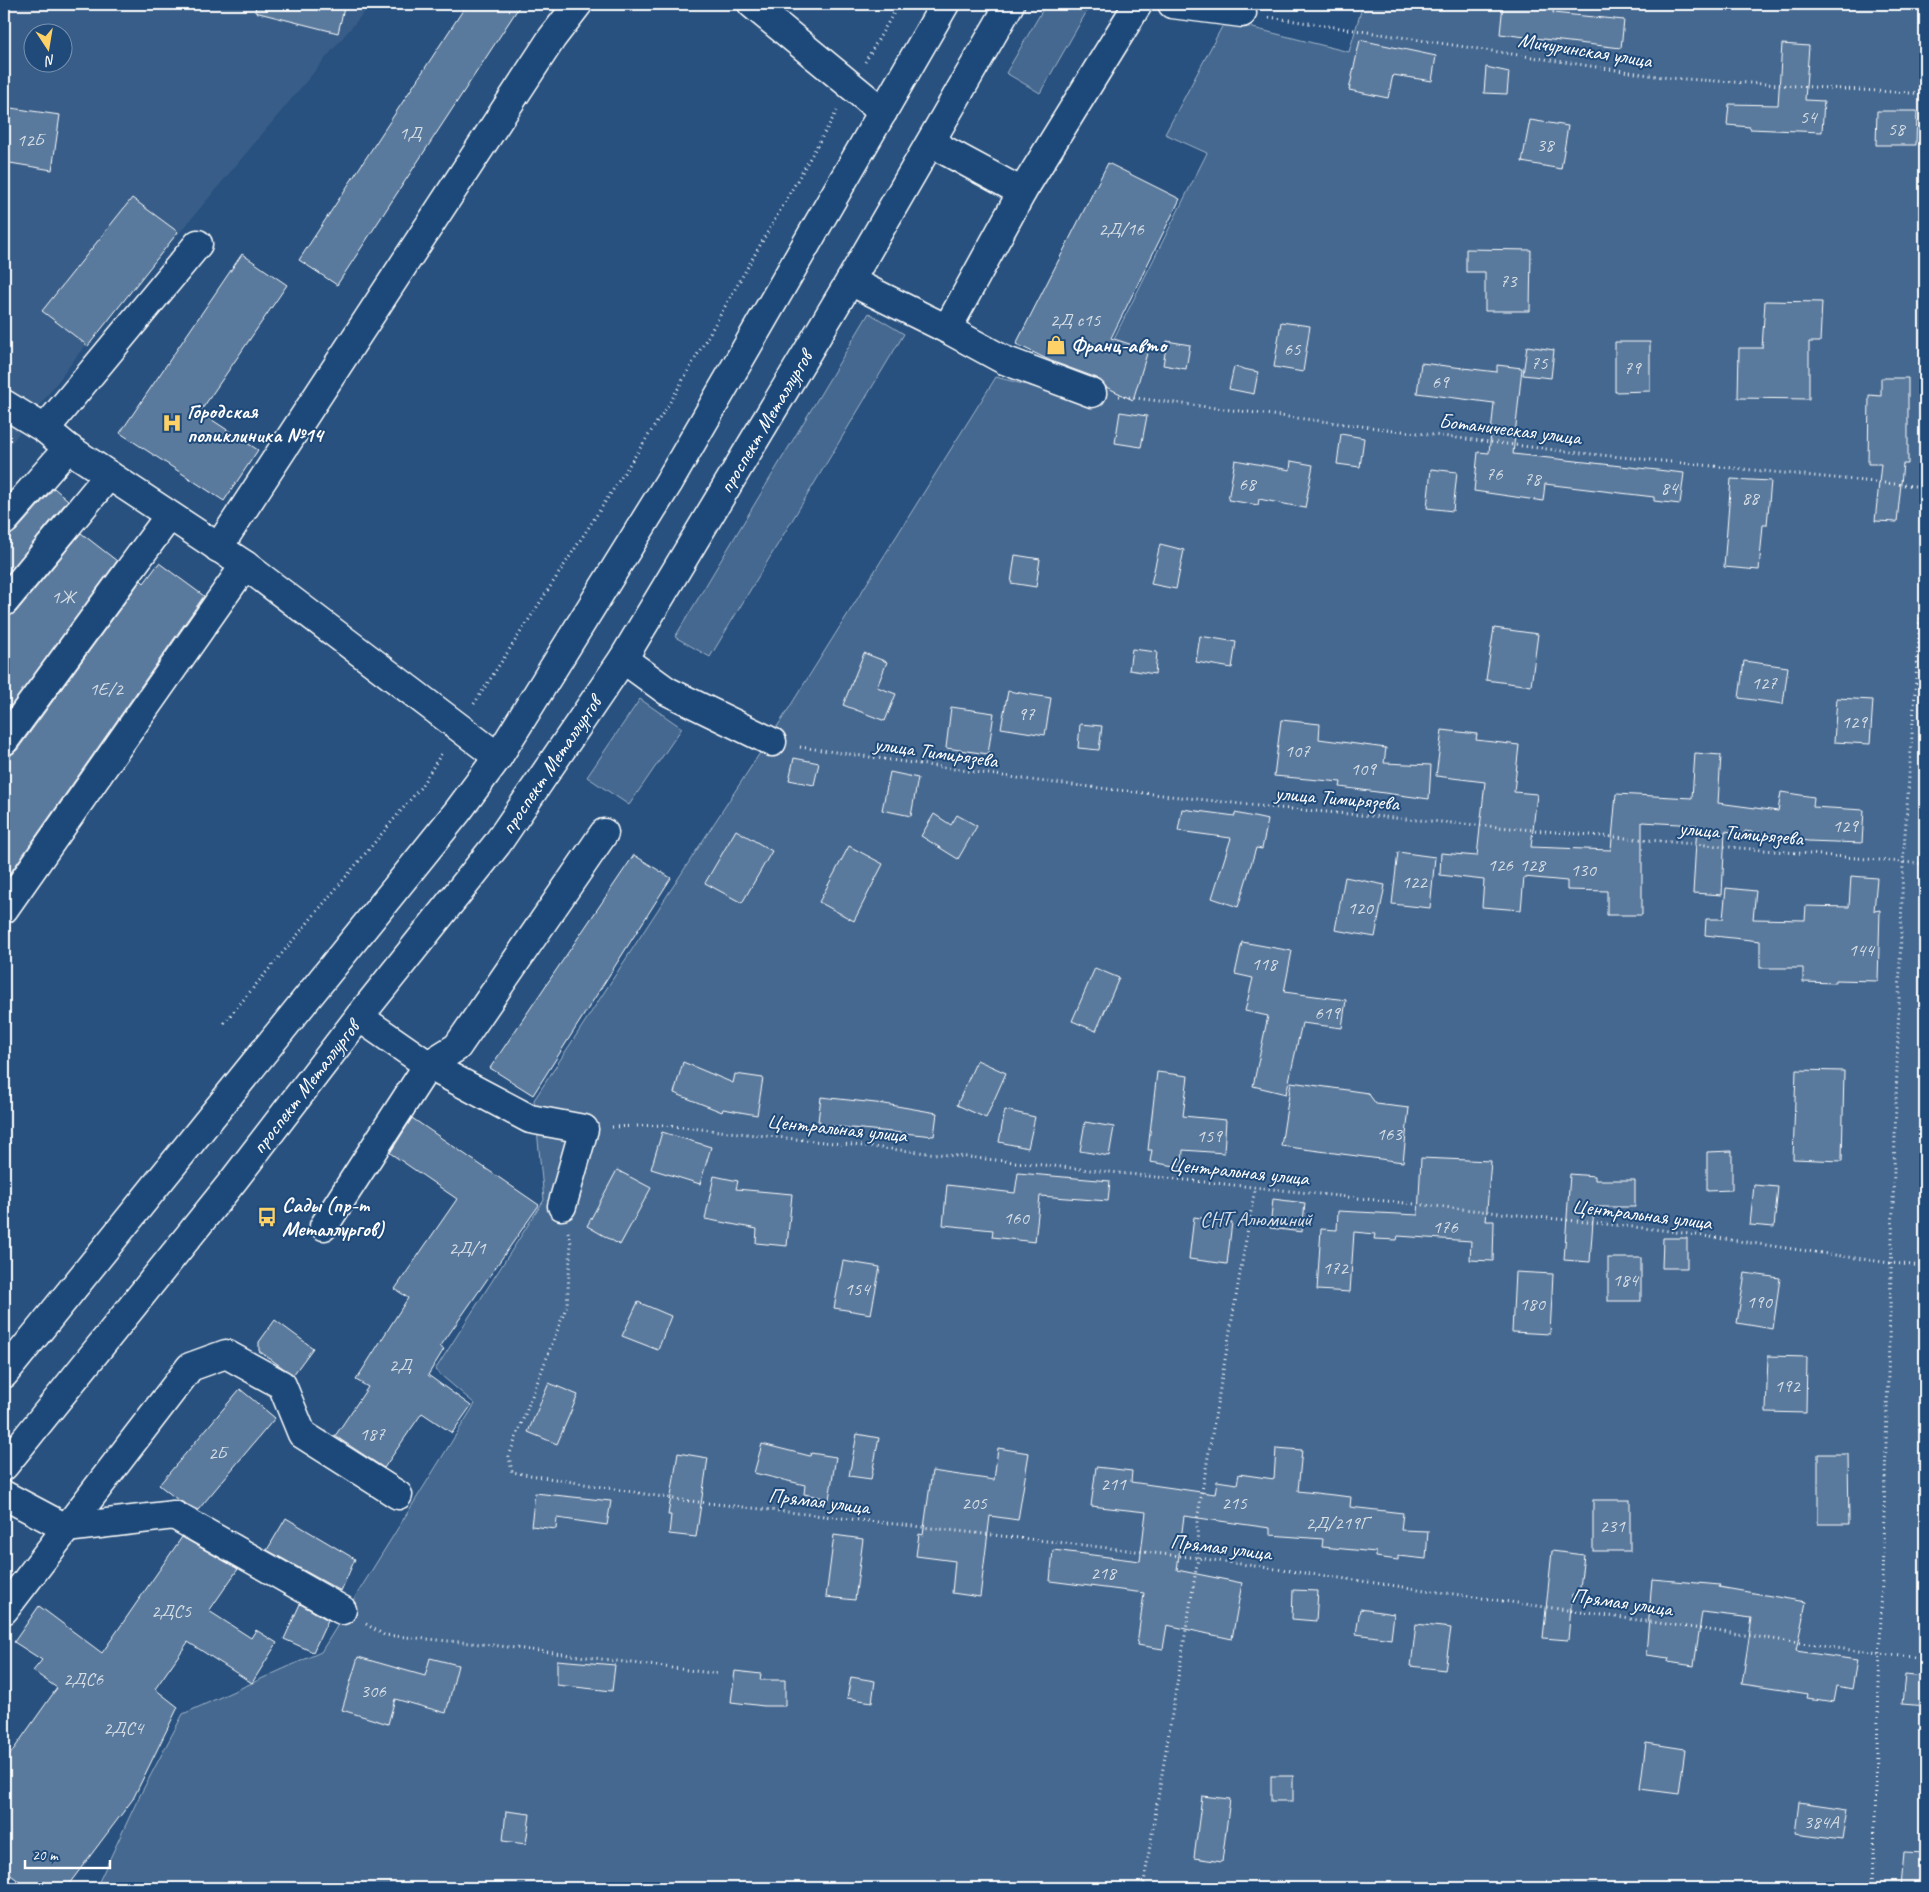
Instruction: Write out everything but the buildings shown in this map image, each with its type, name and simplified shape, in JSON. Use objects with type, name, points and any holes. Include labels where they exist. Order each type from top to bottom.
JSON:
[{"type":"main road","points":[[218,548],[552,38],[578,4]]},
{"type":"main road","points":[[752,4],[883,112]]},
{"type":"main road","points":[[4,1374],[458,811],[498,757],[669,482],[945,4]]},
{"type":"main road","name":"проспект Металлургов","points":[[4,1466],[233,1181],[359,1017],[497,844],[623,659],[850,281],[1010,4]]},
{"type":"main road","points":[[947,328],[1022,192],[1138,4]]},
{"type":"main road","points":[[1172,4],[1242,13]]},
{"type":"main road","points":[[931,143],[1022,192]]},
{"type":"main road","points":[[45,429],[198,244]]},
{"type":"main road","points":[[850,281],[947,328],[1004,360],[1092,393]]},
{"type":"main road","points":[[4,404],[45,429],[68,448],[245,565],[498,757]]},
{"type":"main road","points":[[4,521],[68,448]]},
{"type":"main road","points":[[4,602],[109,475]]},
{"type":"main road","points":[[4,740],[169,516]]},
{"type":"main road","points":[[4,909],[245,565]]},
{"type":"main road","points":[[623,659],[667,691],[772,742]]},
{"type":"main road","points":[[324,1226],[428,1065],[457,1047],[604,833]]},
{"type":"main road","points":[[359,1017],[428,1065],[530,1120],[584,1129],[562,1206]]},
{"type":"main road","points":[[4,1610],[190,1367],[226,1354],[282,1385],[302,1434],[398,1495]]},
{"type":"main road","points":[[4,1494],[66,1528],[174,1515],[342,1610]]},
{"type":"path","points":[[224,1023],[420,788],[672,399],[899,4]]},
{"type":"path","name":"Мичуринская улица","points":[[1242,13],[1669,78],[1925,94]]},
{"type":"path","name":"Ботаническая улица","points":[[1092,393],[1571,452],[1925,487]]},
{"type":"path","points":[[1873,1888],[1903,863],[1925,549]]},
{"type":"path","name":"улица Тимирязева","points":[[772,742],[872,759],[1038,781],[1259,806],[1925,864]]},
{"type":"path","name":"Центральная улица","points":[[584,1129],[662,1125],[1662,1230],[1890,1263],[1925,1266]]},
{"type":"path","points":[[1143,1888],[1198,1558],[1197,1520],[1255,1188]]},
{"type":"path","name":"Прямая улица","points":[[562,1206],[570,1243],[566,1305],[509,1456],[512,1472],[681,1500],[1198,1558],[1879,1654],[1925,1658]]},
{"type":"path","points":[[342,1610],[384,1635],[492,1645],[719,1674]]},
{"type":"shaded area","points":[[4,4],[371,4],[80,352],[4,453]]},
{"type":"green space","points":[[1046,4],[1091,4],[1040,93],[1006,73]]},
{"type":"green space","name":"СНТ Алюминий","points":[[1363,4],[1925,4],[1925,1888],[96,1888],[137,1801],[183,1714],[321,1652],[475,1404],[435,1370],[544,1200],[534,1100],[784,716],[996,377],[1083,400],[1207,153],[1165,134],[1225,21],[1349,52]]},
{"type":"green space","points":[[869,313],[904,334],[710,657],[675,637]]},
{"type":"green space","points":[[640,699],[682,728],[629,805],[587,777]]},
{"type":"place","name":"Франц-авто","points":[[1056,345]]},
{"type":"place","name":"Городская поликлиника №14","points":[[172,423]]},
{"type":"place","name":"Сады (пр-т Металлургов)","points":[[267,1217]]}]
